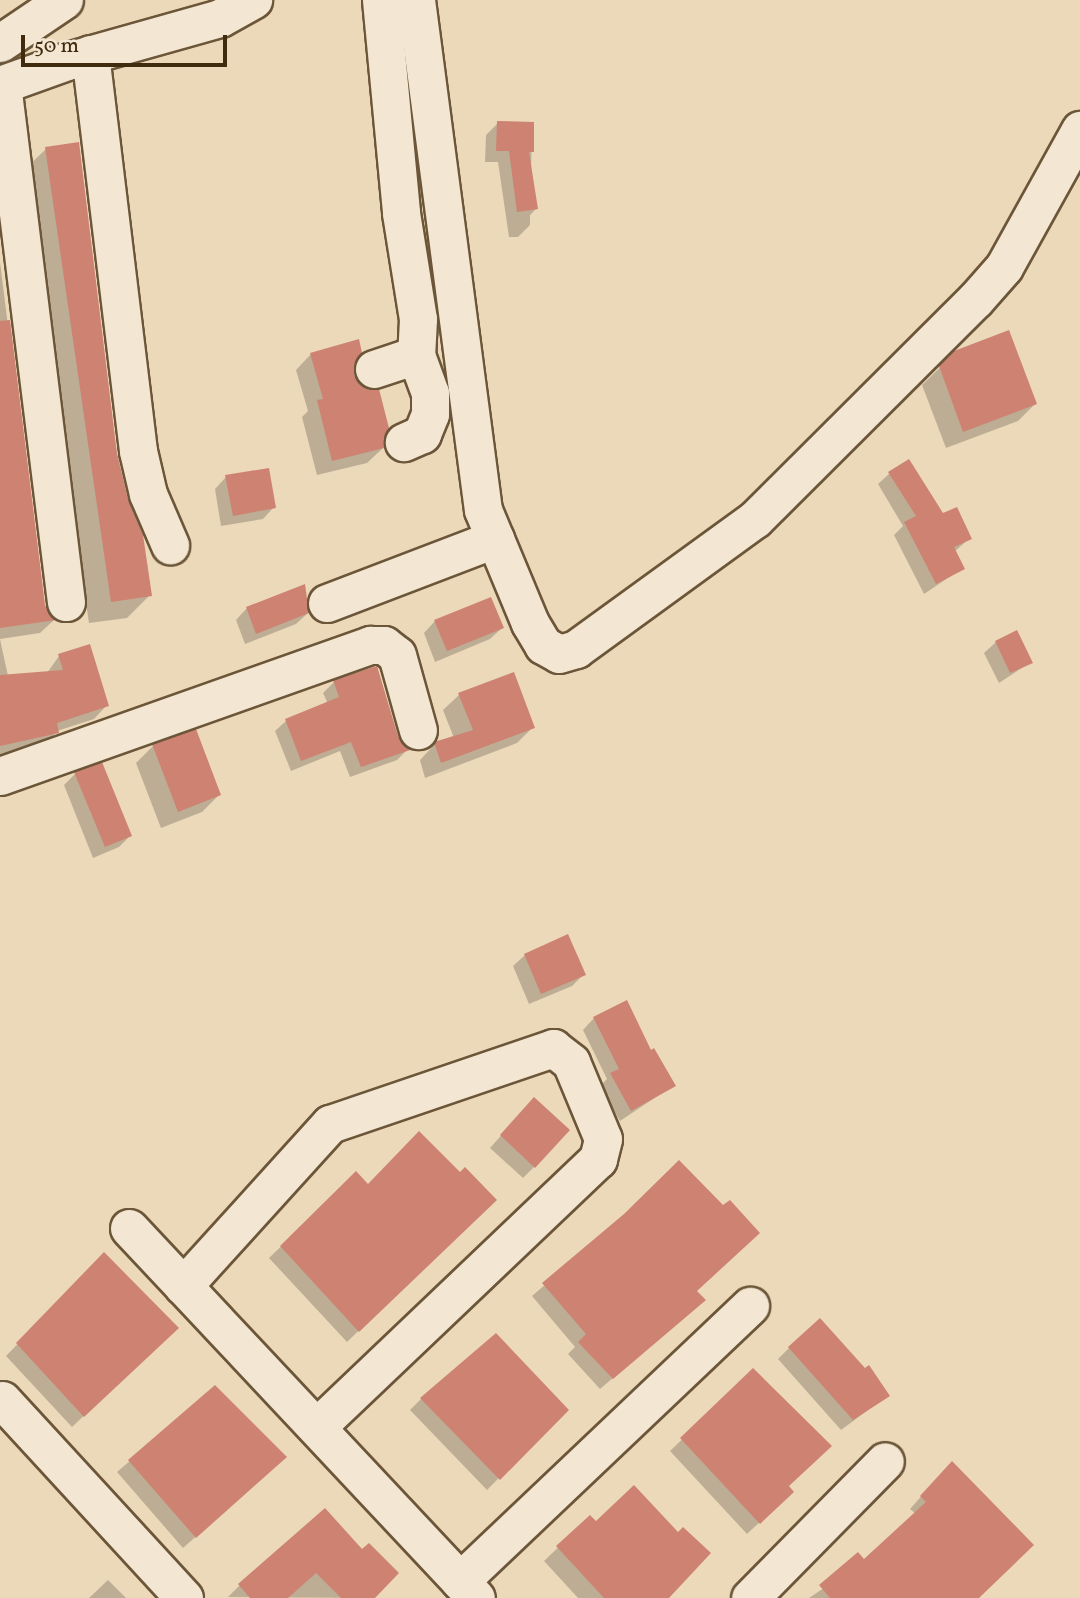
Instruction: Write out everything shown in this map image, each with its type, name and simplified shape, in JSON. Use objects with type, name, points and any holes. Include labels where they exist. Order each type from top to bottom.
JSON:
[{"type":"street","points":[[0,43],[64,0]]},
{"type":"street","points":[[66,602],[1,84],[90,54],[220,18],[253,0]]},
{"type":"street","points":[[381,0],[401,213],[418,319],[416,355],[429,393],[430,414],[422,433],[404,442]]},
{"type":"street","points":[[416,0],[474,460],[483,510],[530,623],[543,645],[559,654],[576,649],[755,519],[975,300],[1004,267],[1080,130]]},
{"type":"street","points":[[90,54],[138,452],[148,494],[170,545]]},
{"type":"street","points":[[374,369],[416,355]]},
{"type":"street","points":[[327,603],[495,539]]},
{"type":"street","points":[[0,776],[370,645],[384,645],[397,655],[418,730]]},
{"type":"street","points":[[183,1286],[330,1124],[553,1048],[571,1062],[603,1139],[598,1159],[317,1427]]},
{"type":"street","points":[[129,1228],[468,1590],[750,1306]]},
{"type":"street","points":[[2,1400],[184,1598]]},
{"type":"street","points":[[750,1598],[885,1461]]},
{"type":"building","points":[[497,121],[534,122],[534,152],[529,152],[538,209],[517,212],[509,151],[496,151]]},
{"type":"building","points":[[79,142],[117,454],[128,499],[143,535],[152,596],[111,602],[45,147]]},
{"type":"building","points":[[10,320],[45,605],[56,620],[0,628],[0,321]]},
{"type":"building","points":[[1009,330],[1037,404],[963,432],[939,366],[954,351]]},
{"type":"building","points":[[359,339],[362,353],[354,364],[354,375],[361,385],[379,389],[389,428],[384,448],[332,461],[317,400],[323,399],[310,353]]},
{"type":"building","points":[[909,459],[943,513],[957,507],[972,539],[954,547],[965,569],[936,584],[904,522],[916,516],[888,472]]},
{"type":"building","points":[[269,468],[276,508],[233,516],[225,475]]},
{"type":"building","points":[[305,584],[309,613],[256,634],[246,607]]},
{"type":"building","points":[[491,597],[504,628],[447,651],[434,620]]},
{"type":"building","points":[[1017,630],[1033,663],[1010,673],[995,641]]},
{"type":"building","points":[[90,644],[109,706],[57,723],[59,733],[0,746],[0,675],[63,670],[58,654]]},
{"type":"building","points":[[377,666],[398,736],[410,750],[361,767],[351,742],[301,761],[285,719],[339,697],[333,680]]},
{"type":"building","points":[[514,672],[535,728],[441,763],[434,742],[473,730],[458,693]]},
{"type":"building","points":[[196,729],[221,795],[178,812],[152,744]]},
{"type":"building","points":[[102,762],[132,836],[105,847],[74,772]]},
{"type":"building","points":[[568,934],[586,975],[541,994],[524,954]]},
{"type":"building","points":[[627,1000],[651,1050],[654,1048],[676,1086],[631,1111],[610,1073],[619,1069],[593,1017]]},
{"type":"building","points":[[534,1097],[570,1130],[535,1168],[500,1135]]},
{"type":"building","points":[[419,1131],[460,1172],[465,1167],[497,1200],[359,1332],[280,1246],[356,1171],[368,1184]]},
{"type":"building","points":[[679,1160],[723,1205],[730,1200],[760,1233],[697,1291],[706,1300],[613,1379],[578,1342],[586,1334],[542,1283],[624,1214]]},
{"type":"building","points":[[104,1252],[179,1328],[84,1417],[16,1343]]},
{"type":"building","points":[[820,1318],[865,1368],[869,1365],[890,1396],[853,1420],[788,1347]]},
{"type":"building","points":[[496,1333],[569,1410],[500,1480],[420,1398]]},
{"type":"building","points":[[753,1368],[832,1446],[789,1486],[794,1492],[760,1524],[680,1438]]},
{"type":"building","points":[[215,1385],[287,1457],[196,1538],[128,1460]]},
{"type":"building","points":[[952,1461],[1034,1545],[979,1598],[830,1598],[819,1585],[858,1552],[864,1559],[926,1502],[920,1496]]},
{"type":"building","points":[[634,1485],[678,1532],[683,1527],[711,1553],[669,1598],[604,1598],[556,1546],[590,1515],[596,1521]]},
{"type":"building","points":[[325,1508],[362,1549],[369,1543],[399,1573],[375,1598],[341,1598],[316,1573],[288,1598],[250,1598],[238,1584]]}]
